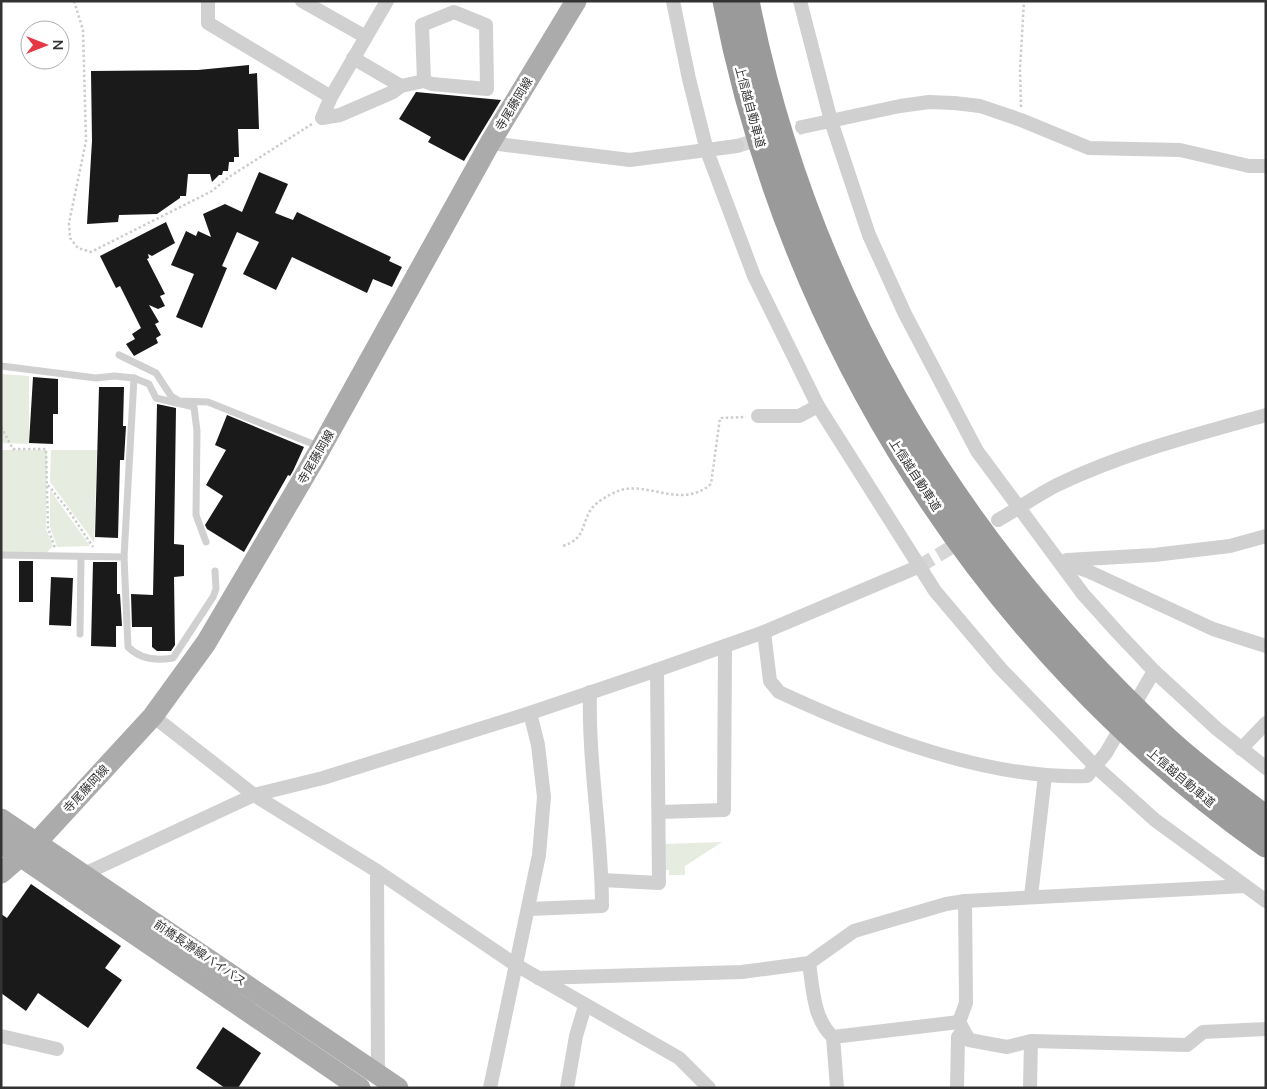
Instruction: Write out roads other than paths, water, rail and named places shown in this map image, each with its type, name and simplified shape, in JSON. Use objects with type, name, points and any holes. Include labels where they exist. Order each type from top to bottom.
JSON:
[{"type":"highway","name":"上信越自動車道","points":[[725,1],[745,91],[763,155],[784,213],[814,287],[860,384],[919,483],[958,539],[1033,634],[1110,714],[1158,760],[1266,845]]},
{"type":"highway","name":"上信越自動車道","points":[[747,1],[767,90],[803,202],[848,310],[909,426],[977,528],[1043,612],[1113,687],[1163,736],[1216,781],[1266,818]]},
{"type":"main road","name":"寺尾藤岡線","points":[[1,873],[37,842],[153,716],[206,643],[321,448],[490,143],[576,1]]},
{"type":"main road","name":"前橋長瀞線バイパス","points":[[1,819],[398,1088]]},
{"type":"main road","name":"前橋長瀞線バイパス","points":[[1,843],[360,1088]]},
{"type":"street","points":[[208,1],[208,23],[331,96]]},
{"type":"street","points":[[388,1],[331,96],[322,118],[340,115],[393,92],[401,86],[424,81],[432,84],[487,89],[486,25],[454,12],[422,25],[424,81]]},
{"type":"street","points":[[673,1],[689,79],[707,151],[754,276],[818,406],[872,495],[935,591],[1001,669],[1095,766],[1155,820],[1266,901]]},
{"type":"street","points":[[800,1],[831,121],[869,235],[905,314],[977,451],[1083,594],[1154,671],[1241,749],[1266,768]]},
{"type":"street","points":[[306,2],[366,37]]},
{"type":"street","points":[[354,58],[401,86]]},
{"type":"street","points":[[802,127],[929,102],[980,106],[1021,120],[1088,148],[1180,150],[1249,166],[1266,166]]},
{"type":"street","points":[[490,143],[630,160],[737,146]]},
{"type":"street","points":[[758,416],[799,416],[818,406]]},
{"type":"street","points":[[998,520],[1055,486],[1104,464],[1200,433],[1266,415]]},
{"type":"street","points":[[1058,560],[1154,555],[1230,546],[1266,536]]},
{"type":"street","points":[[1058,560],[1090,572],[1214,629],[1266,646]]},
{"type":"street","points":[[84,874],[254,795],[323,778],[530,713],[657,670],[764,632],[920,566]]},
{"type":"street","points":[[764,632],[770,681],[779,692],[868,731],[978,764],[1045,776],[1087,776],[1106,753],[1154,671]]},
{"type":"street","points":[[659,812],[724,810],[725,646]]},
{"type":"street","points":[[602,880],[659,883],[657,670]]},
{"type":"street","points":[[529,909],[602,906],[602,880],[589,736],[590,692]]},
{"type":"street","points":[[490,1088],[539,855],[544,797],[538,745],[530,713]]},
{"type":"street","points":[[153,716],[254,795],[377,871],[516,965],[679,1058],[709,1088]]},
{"type":"street","points":[[1241,749],[1266,723]]},
{"type":"street","points":[[1032,896],[1045,776]]},
{"type":"street","points":[[377,871],[378,1075]]},
{"type":"street","points":[[538,978],[742,972],[809,963],[854,930],[946,904],[965,901],[1245,886]]},
{"type":"street","points":[[957,1088],[958,1037],[966,1003],[965,901]]},
{"type":"street","points":[[809,963],[815,1005],[824,1029],[832,1037],[837,1088]]},
{"type":"street","points":[[567,1088],[576,1036],[585,1006]]},
{"type":"street","points":[[832,1037],[961,1026]]},
{"type":"street","points":[[961,1026],[969,1040],[1007,1047],[1032,1041],[1187,1045],[1203,1032],[1266,1028]]},
{"type":"street","points":[[1,1036],[57,1050]]},
{"type":"street","points":[[1030,1088],[1032,1041]]},
{"type":"lane","points":[[119,355],[156,373],[171,396],[179,401],[208,402],[321,448]]},
{"type":"lane","points":[[1,366],[96,378],[114,376],[134,378],[149,384],[156,398],[194,407],[197,431],[196,515],[206,542]]},
{"type":"lane","points":[[134,378],[124,557],[126,643],[137,656],[145,658],[173,658],[213,597],[216,589],[214,571]]},
{"type":"lane","points":[[1,556],[81,557],[96,555],[124,557]]},
{"type":"lane","points":[[80,634],[81,557]]},
{"type":"tunnel","points":[[737,146],[802,127]]},
{"type":"tunnel","points":[[920,566],[967,538]]}]
